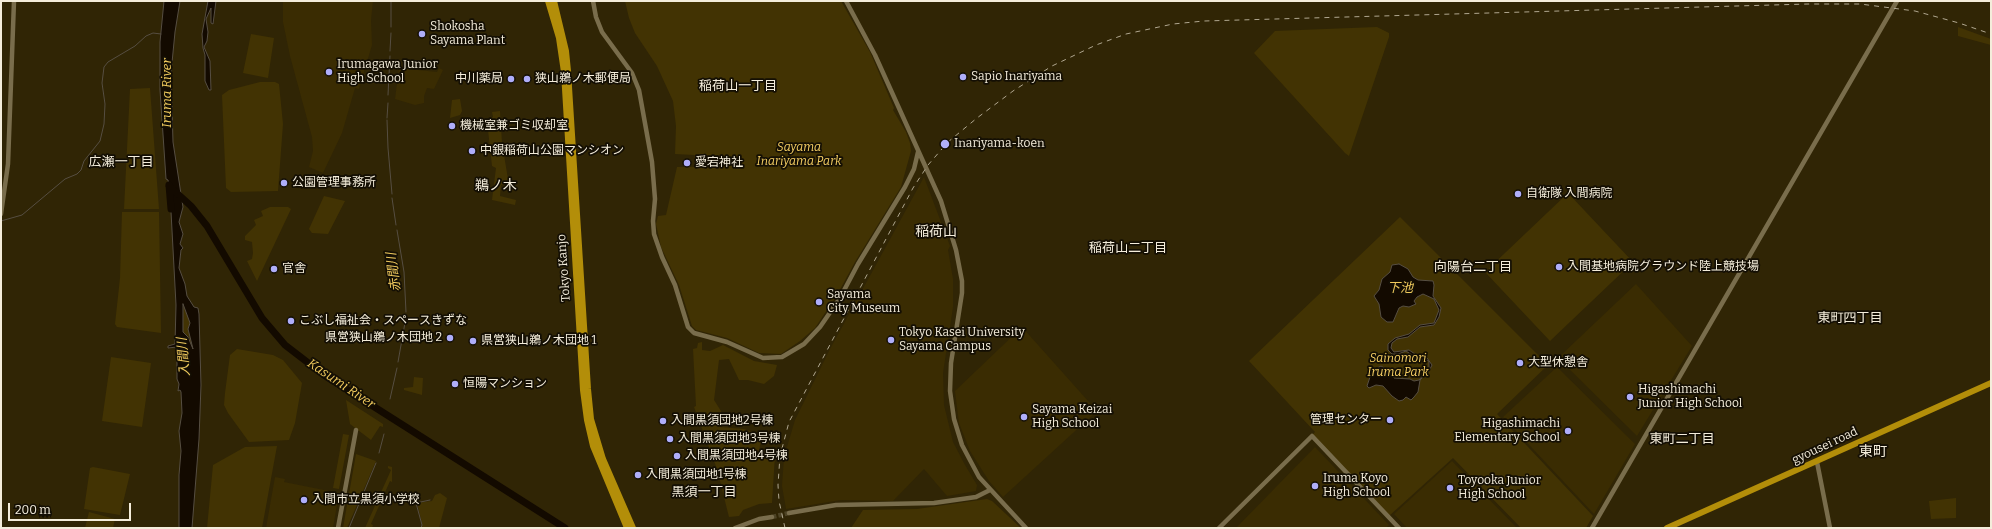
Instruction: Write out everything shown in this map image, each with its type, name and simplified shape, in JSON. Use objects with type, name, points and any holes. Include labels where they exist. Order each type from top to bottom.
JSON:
[{"type":"highway","name":"Tokyo Kanjo","points":[[548,1],[559,38],[564,72],[583,390],[587,420],[593,446],[627,528]]},
{"type":"highway","name":"Tokyo Kanjo","points":[[554,1],[566,51],[568,71],[587,382],[591,419],[603,459],[633,528]]},
{"type":"highway","name":"gyousei road","points":[[1667,528],[1991,383]]},
{"type":"street","points":[[1,214],[8,164],[14,1]]},
{"type":"street","points":[[593,1],[596,17],[602,32],[632,73],[639,90],[652,162],[655,199],[653,221],[654,234],[662,257],[675,285],[688,327],[698,335],[733,345],[756,356],[772,358],[788,354],[804,344],[820,327],[840,298],[858,264],[908,183],[918,152]]},
{"type":"street","points":[[846,1],[875,55],[946,214],[956,250],[962,280],[962,293],[950,372],[951,404],[966,455],[979,477],[1026,528]]},
{"type":"street","points":[[1592,528],[1897,1]]},
{"type":"street","points":[[338,528],[356,430]]},
{"type":"street","points":[[1219,528],[1312,436],[1399,528]]},
{"type":"street","points":[[1817,462],[1830,528]]},
{"type":"street","points":[[789,513],[836,506],[934,503],[976,496],[990,490]]},
{"type":"street","points":[[735,528],[759,519],[772,517]]},
{"type":"shaded area","name":"Irumagawa Junior High School","points":[[283,1],[373,1],[371,20],[372,45],[359,89],[355,88],[342,133],[323,173],[309,167],[313,151],[312,137],[290,56],[283,22]]},
{"type":"shaded area","points":[[399,68],[437,72],[439,68],[443,70],[434,89],[427,88],[424,96],[424,103],[415,105],[395,99]]},
{"type":"shaded area","name":"Tokyo Kasei University Sayama Campus","points":[[924,177],[950,246],[948,250],[953,279],[953,307],[943,373],[944,405],[953,442],[977,485],[976,491],[947,496],[924,469],[893,501],[841,500],[786,509],[782,486],[784,457],[795,420],[830,349]]},
{"type":"shaded area","name":"Higashimachi Junior High School","points":[[1636,284],[1692,346],[1637,436],[1558,358]]},
{"type":"shaded area","name":"Sayama Keizai High School","points":[[1022,327],[1097,411],[1003,497],[989,481],[970,451],[959,423],[955,391]]},
{"type":"shaded area","name":"Higashimachi Elementary School","points":[[1557,367],[1635,444],[1594,514],[1503,417]]},
{"type":"shaded area","name":"Iruma Koyo High School","points":[[1315,447],[1389,525],[1386,528],[1236,528]]},
{"type":"shaded area","name":"Toyooka Junior High School","points":[[1452,461],[1517,528],[1407,528],[1394,514]]},
{"type":"shaded area","name":"入間市立黒須小学校","points":[[275,477],[285,479],[284,482],[339,493],[333,528],[266,528]]},
{"type":"green space","name":"Sayama Inariyama Park","points":[[625,1],[841,1],[870,52],[894,108],[893,110],[906,132],[911,151],[901,187],[855,262],[837,295],[815,328],[800,341],[781,354],[759,353],[727,338],[696,330],[692,326],[679,285],[661,247],[656,224],[658,216],[666,215],[677,167],[695,167],[694,155],[675,154],[676,126],[673,101],[657,66],[635,33],[629,18]]},
{"type":"green space","points":[[1377,27],[1389,33],[1389,37],[1349,156],[1254,53],[1275,31]]},
{"type":"green space","points":[[1958,27],[1991,39],[1991,45],[1958,36]]},
{"type":"green space","points":[[251,34],[274,38],[268,78],[243,73]]},
{"type":"green space","points":[[260,82],[275,82],[279,84],[283,124],[278,191],[231,192],[226,188],[222,95],[229,90]]},
{"type":"green space","points":[[150,88],[159,209],[124,209],[130,89]]},
{"type":"green space","points":[[460,99],[462,111],[460,115],[450,118],[452,100]]},
{"type":"green space","points":[[500,111],[502,143],[509,185],[501,185],[500,196],[516,200],[515,205],[492,200],[496,168],[492,166],[488,130],[485,120],[493,117],[492,112]]},
{"type":"green space","name":"入間基地病院グラウンド陸上競技場","points":[[1568,193],[1633,262],[1550,341],[1485,272]]},
{"type":"green space","points":[[324,196],[345,201],[328,234],[312,233],[309,229]]},
{"type":"green space","points":[[270,207],[288,207],[291,209],[257,281],[247,261],[252,259],[252,242],[245,240],[245,236],[256,225],[254,220],[263,216],[261,211]]},
{"type":"green space","points":[[122,212],[159,212],[161,333],[117,327],[115,324],[120,278]]},
{"type":"green space","name":"Sainomori Iruma Park","points":[[1400,217],[1548,365],[1497,414],[1593,516],[1586,528],[1521,528],[1453,458],[1389,516],[1312,435],[1315,432],[1249,361]]},
{"type":"green space","points":[[184,304],[190,323],[188,329],[193,349],[188,336],[183,333]]},
{"type":"green space","points":[[702,342],[702,350],[710,351],[723,345],[754,361],[777,365],[774,376],[764,384],[748,380],[739,380],[729,359],[719,360],[714,400],[721,411],[720,427],[744,429],[753,432],[761,440],[759,451],[775,455],[772,503],[759,504],[743,510],[739,516],[729,517],[717,469],[694,407],[696,406],[693,349],[697,348],[698,343]]},
{"type":"green space","points":[[237,349],[273,355],[283,360],[302,383],[295,423],[289,440],[249,442],[228,413],[224,405],[230,355]]},
{"type":"green space","points":[[111,357],[151,363],[142,427],[102,421]]},
{"type":"green space","points":[[414,377],[423,378],[422,395],[404,390],[404,388],[413,387]]},
{"type":"green space","points":[[346,400],[383,424],[383,427],[380,426],[371,440],[350,424]]},
{"type":"green space","points":[[343,434],[349,435],[339,489],[333,488]]},
{"type":"green space","points":[[277,446],[262,528],[207,528],[213,465],[245,447]]},
{"type":"green space","points":[[356,454],[376,461],[347,528],[343,528]]},
{"type":"green space","points":[[388,466],[392,467],[392,482],[390,481],[371,524],[373,525],[372,528],[365,528],[391,470]]},
{"type":"green space","points":[[93,467],[130,474],[120,515],[84,509],[90,468]]},
{"type":"green space","points":[[440,493],[447,498],[439,528],[422,528],[417,503],[432,501],[435,495]]},
{"type":"green space","points":[[1956,498],[1956,518],[1931,519],[1929,501]]},
{"type":"green space","points":[[987,499],[992,501],[1021,528],[851,528],[863,510],[917,509]]},
{"type":"green space","points":[[89,512],[115,519],[113,528],[85,528]]},
{"type":"water","name":"入間川","points":[[164,1],[180,1],[171,73],[173,142],[183,207],[179,222],[183,234],[180,244],[183,248],[181,250],[179,268],[185,284],[187,296],[194,307],[198,308],[201,385],[199,439],[192,528],[179,528],[179,475],[181,451],[179,431],[182,413],[181,392],[180,390],[178,391],[179,384],[177,379],[177,347],[168,348],[168,346],[175,344],[176,305],[170,193],[168,180],[166,179],[160,90],[160,42]],"holes":[[[183,304],[190,323],[188,329],[193,349],[188,337],[183,332]]]},
{"type":"water","points":[[208,1],[216,1],[213,24],[211,23],[211,8],[206,19],[208,32],[207,41],[204,47],[210,61],[211,90],[209,90],[205,81],[205,55],[202,34]]},
{"type":"water","name":"下池","points":[[1399,264],[1408,269],[1413,277],[1418,280],[1433,281],[1433,296],[1441,308],[1439,317],[1434,325],[1420,327],[1408,337],[1397,339],[1392,343],[1391,348],[1394,352],[1409,350],[1418,356],[1427,358],[1432,365],[1429,371],[1420,380],[1418,392],[1414,397],[1411,400],[1406,397],[1399,401],[1383,386],[1376,385],[1369,388],[1367,386],[1372,371],[1381,366],[1394,378],[1410,379],[1414,381],[1419,380],[1429,369],[1429,361],[1415,357],[1406,351],[1398,354],[1392,354],[1388,350],[1388,344],[1395,338],[1409,334],[1420,325],[1434,323],[1439,310],[1434,299],[1423,294],[1417,297],[1414,301],[1416,304],[1409,307],[1403,306],[1399,308],[1393,322],[1387,322],[1381,317],[1379,304],[1374,296],[1379,290],[1382,279],[1390,272],[1392,265]]},
{"type":"waterway","name":"赤間川","points":[[391,1],[391,27]]},
{"type":"waterway","points":[[1,221],[22,215],[65,179],[77,174],[81,170],[84,161],[100,141],[104,124],[105,104],[102,83],[104,67],[108,62],[135,46],[146,36],[153,33],[161,34]]},
{"type":"waterway","name":"赤間川","points":[[390,51],[391,33]]},
{"type":"waterway","name":"赤間川","points":[[388,95],[390,56]]},
{"type":"waterway","name":"赤間川","points":[[387,118],[388,103]]},
{"type":"waterway","name":"赤間川","points":[[387,120],[392,194]]},
{"type":"waterway","name":"入間川","points":[[169,185],[171,209]]},
{"type":"waterway","name":"Kasumi River","points":[[169,186],[191,206],[207,226],[262,318],[285,345],[324,375],[565,528]]},
{"type":"waterway","name":"赤間川","points":[[392,198],[396,225]]},
{"type":"waterway","name":"赤間川","points":[[397,230],[404,272],[406,312]]},
{"type":"waterway","name":"赤間川","points":[[398,362],[406,317]]},
{"type":"waterway","name":"赤間川","points":[[390,399],[397,368]]},
{"type":"waterway","name":"赤間川","points":[[379,453],[384,434]]},
{"type":"waterway","name":"赤間川","points":[[349,528],[376,463]]},
{"type":"waterway","points":[[421,528],[422,525],[416,503],[430,500]]},
{"type":"tunnel","points":[[772,517],[789,513]]},
{"type":"railway","points":[[785,528],[779,501],[778,485],[780,456],[789,422],[913,188],[928,165],[948,142],[977,118],[1013,91],[1052,66],[1096,45],[1126,34],[1173,24],[1204,21],[1808,4],[1860,4],[1915,11],[1959,23],[1991,34]]},
{"type":"place","name":"Shokosha Sayama Plant","points":[[422,34]]},
{"type":"place","name":"Irumagawa Junior High School","points":[[329,72]]},
{"type":"place","name":"Sapio Inariyama","points":[[963,77]]},
{"type":"place","name":"中川薬局","points":[[511,79]]},
{"type":"place","name":"狭山鵜ノ木郵便局","points":[[527,79]]},
{"type":"place","name":"機械室兼ゴミ収却室","points":[[452,126]]},
{"type":"place","name":"Inariyama-koen","points":[[945,144]]},
{"type":"place","name":"中銀稲荷山公園マンシオン","points":[[472,151]]},
{"type":"place","name":"愛宕神社","points":[[687,163]]},
{"type":"place","name":"公園管理事務所","points":[[284,183]]},
{"type":"place","name":"自衛隊 入間病院","points":[[1518,194]]},
{"type":"place","name":"入間基地病院グラウンド陸上競技場","points":[[1559,267]]},
{"type":"place","name":"官舎","points":[[274,269]]},
{"type":"place","name":"Sayama City Museum","points":[[819,302]]},
{"type":"place","name":"こぶし福祉会・スペースきずな","points":[[291,321]]},
{"type":"place","name":"県営狭山鵜ノ木団地 2","points":[[450,338]]},
{"type":"place","name":"Tokyo Kasei University Sayama Campus","points":[[891,340]]},
{"type":"place","name":"県営狭山鵜ノ木団地 1","points":[[473,341]]},
{"type":"place","name":"大型休憩舎","points":[[1520,363]]},
{"type":"place","name":"恒陽マンション","points":[[455,384]]},
{"type":"place","name":"Higashimachi Junior High School","points":[[1630,397]]},
{"type":"place","name":"Sayama Keizai High School","points":[[1024,417]]},
{"type":"place","name":"管理センター","points":[[1390,420]]},
{"type":"place","name":"入間黒須団地2号棟","points":[[663,421]]},
{"type":"place","name":"Higashimachi Elementary School","points":[[1568,431]]},
{"type":"place","name":"入間黒須団地3号棟","points":[[670,439]]},
{"type":"place","name":"入間黒須団地4号棟","points":[[677,456]]},
{"type":"place","name":"入間黒須団地1号棟","points":[[638,475]]},
{"type":"place","name":"Iruma Koyo High School","points":[[1315,486]]},
{"type":"place","name":"Toyooka Junior High School","points":[[1450,488]]},
{"type":"place","name":"入間市立黒須小学校","points":[[304,500]]},
{"type":"district","name":"稲荷山一丁目","points":[[738,86]]},
{"type":"district","name":"広瀬一丁目","points":[[121,162]]},
{"type":"district","name":"鵜ノ木","points":[[496,186]]},
{"type":"district","name":"稲荷山","points":[[936,232]]},
{"type":"district","name":"稲荷山二丁目","points":[[1128,248]]},
{"type":"district","name":"向陽台二丁目","points":[[1473,267]]},
{"type":"district","name":"東町四丁目","points":[[1850,318]]},
{"type":"district","name":"東町二丁目","points":[[1682,439]]},
{"type":"district","name":"東町","points":[[1873,452]]},
{"type":"district","name":"黒須一丁目","points":[[704,492]]},
{"type":"water label","name":"Iruma River","points":[[167,93]]}]
